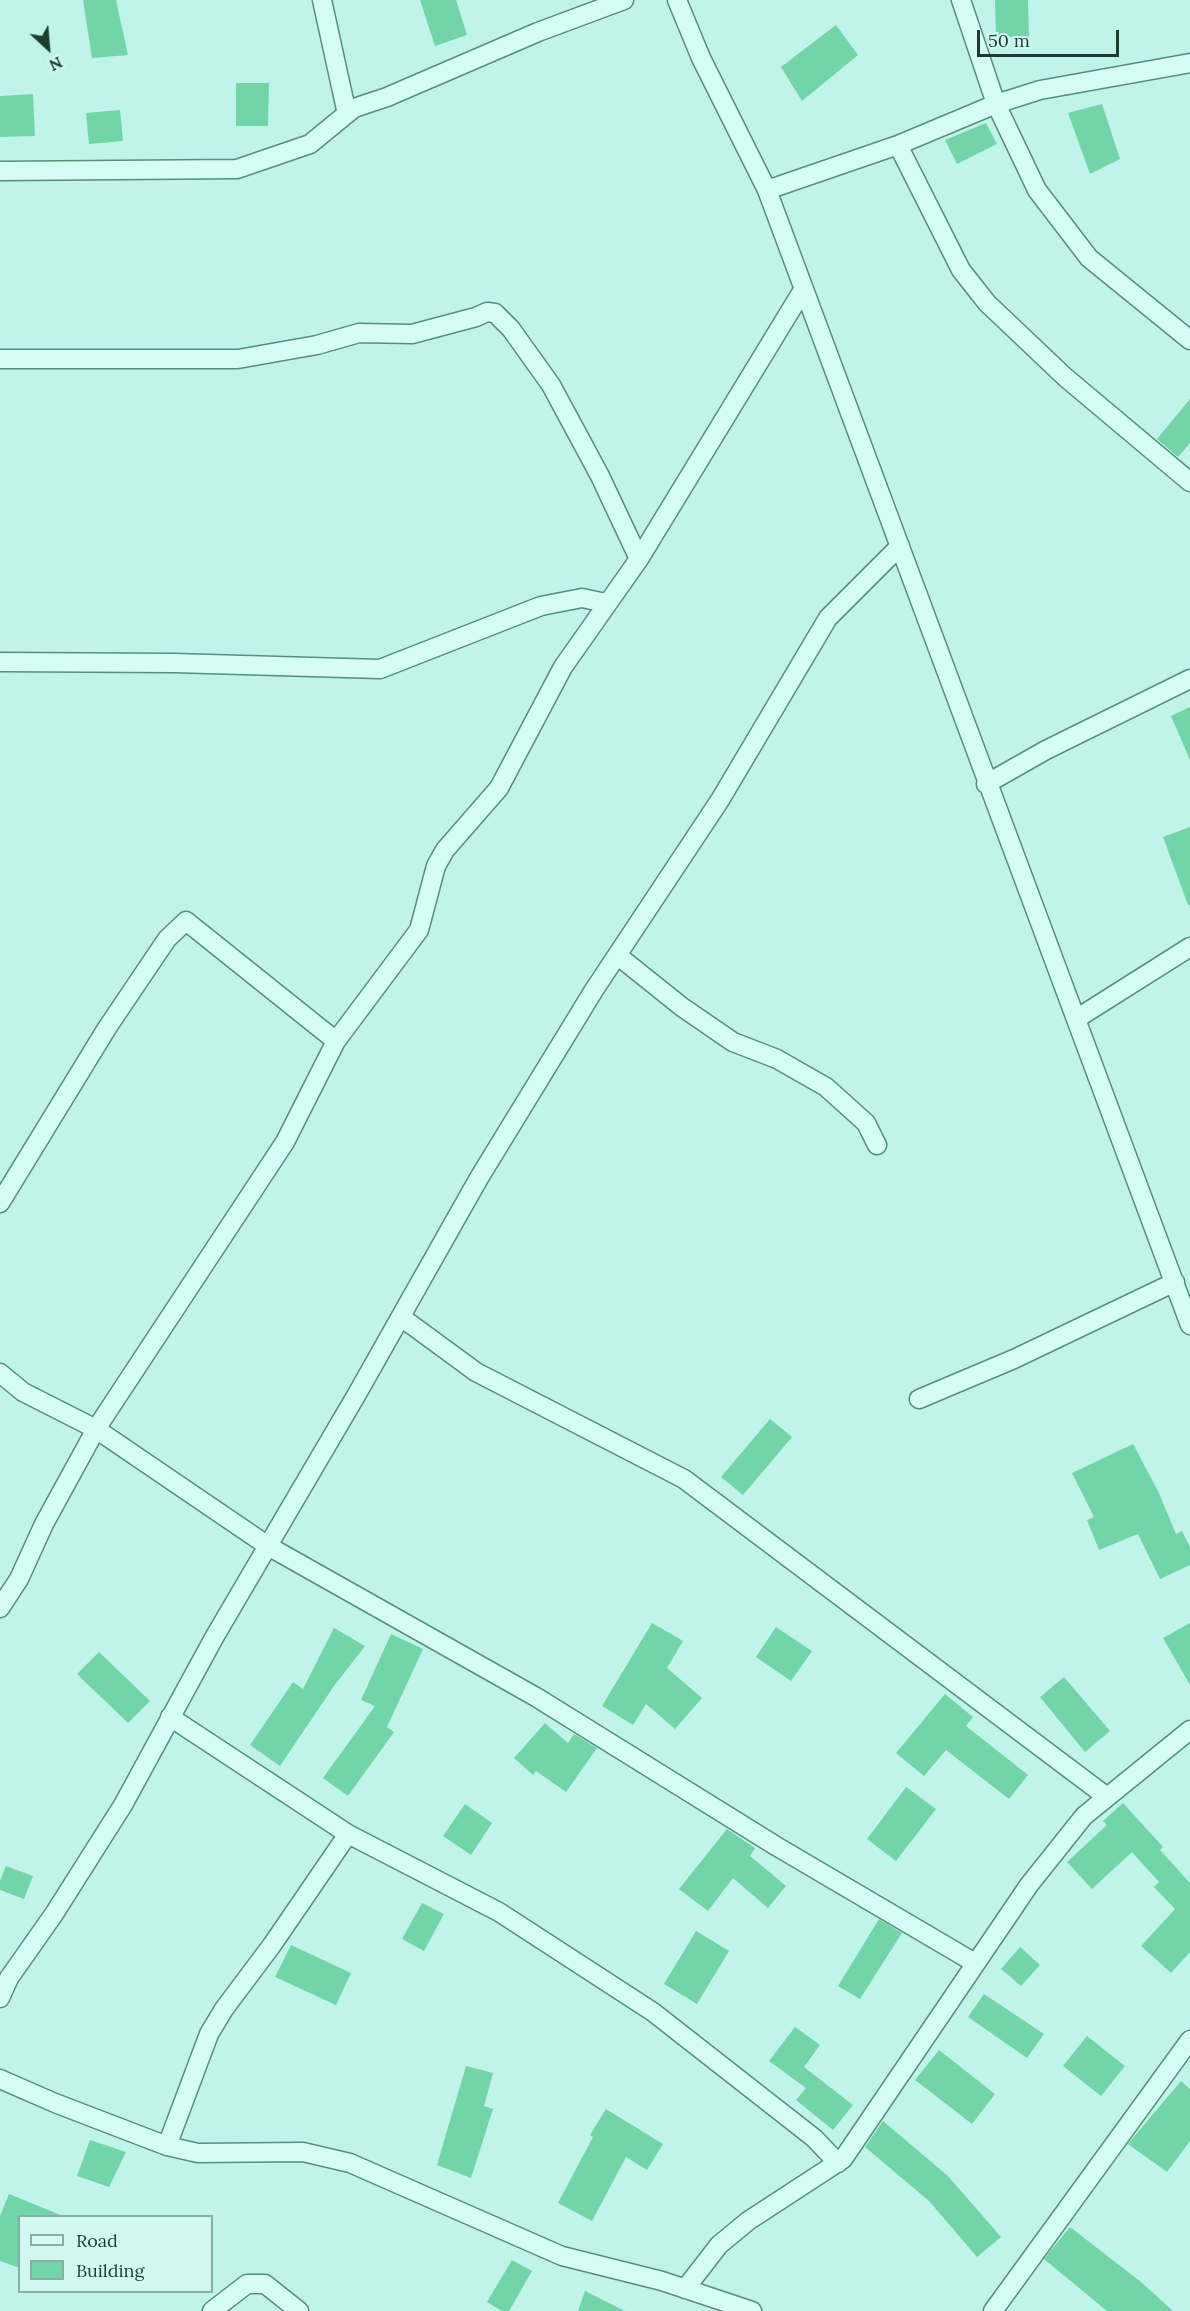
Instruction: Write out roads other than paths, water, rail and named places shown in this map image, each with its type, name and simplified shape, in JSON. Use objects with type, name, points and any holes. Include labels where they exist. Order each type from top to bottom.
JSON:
[{"type":"street","points":[[322,0],[347,114]]},
{"type":"street","points":[[0,171],[237,169],[310,144],[354,108],[387,97],[537,32],[624,0]]},
{"type":"street","points":[[677,0],[700,58],[767,190],[986,784],[1190,1325]]},
{"type":"street","points":[[961,0],[996,104],[1037,190],[1089,258],[1190,340]]},
{"type":"street","points":[[767,190],[898,145],[996,104],[1040,90],[1190,63]]},
{"type":"street","points":[[898,145],[961,270],[987,303],[1065,377],[1190,482]]},
{"type":"street","points":[[0,1608],[19,1579],[44,1524],[96,1429],[285,1142],[336,1041],[419,930],[436,866],[445,850],[499,788],[563,667],[639,559],[803,290]]},
{"type":"street","points":[[0,359],[238,359],[317,345],[359,333],[411,334],[487,312],[495,313],[511,328],[551,385],[600,476],[639,559]]},
{"type":"street","points":[[0,1998],[9,1978],[54,1914],[118,1813],[170,1717],[479,1178],[617,955],[720,800],[828,618],[900,546]]},
{"type":"street","points":[[0,663],[174,663],[380,669],[541,606],[582,598],[606,603]]},
{"type":"street","points":[[986,784],[1046,750],[1190,679]]},
{"type":"street","points":[[0,1203],[106,1028],[167,939],[186,921],[336,1041]]},
{"type":"street","points":[[1076,1019],[1190,947]]},
{"type":"street","points":[[617,955],[682,1007],[733,1042],[777,1059],[826,1087],[867,1123],[877,1145]]},
{"type":"street","points":[[920,1399],[1014,1359],[1175,1282]]},
{"type":"street","points":[[401,1317],[476,1372],[684,1479],[1107,1797]]},
{"type":"street","points":[[0,1373],[23,1392],[96,1429],[268,1546],[536,1697],[776,1846],[975,1964]]},
{"type":"street","points":[[170,1717],[348,1834],[499,1912],[653,2012],[813,2138],[838,2163]]},
{"type":"street","points":[[685,2289],[719,2245],[740,2227],[838,2163],[1029,1885],[1084,1816],[1190,1730]]},
{"type":"street","points":[[167,2146],[209,2034],[348,1834]]},
{"type":"street","points":[[993,2311],[1190,2040]]},
{"type":"street","points":[[0,2079],[167,2146],[198,2153],[303,2152],[350,2163],[562,2256],[685,2289],[752,2311]]},
{"type":"street","points":[[212,2311],[247,2284],[265,2284],[299,2311]]}]
